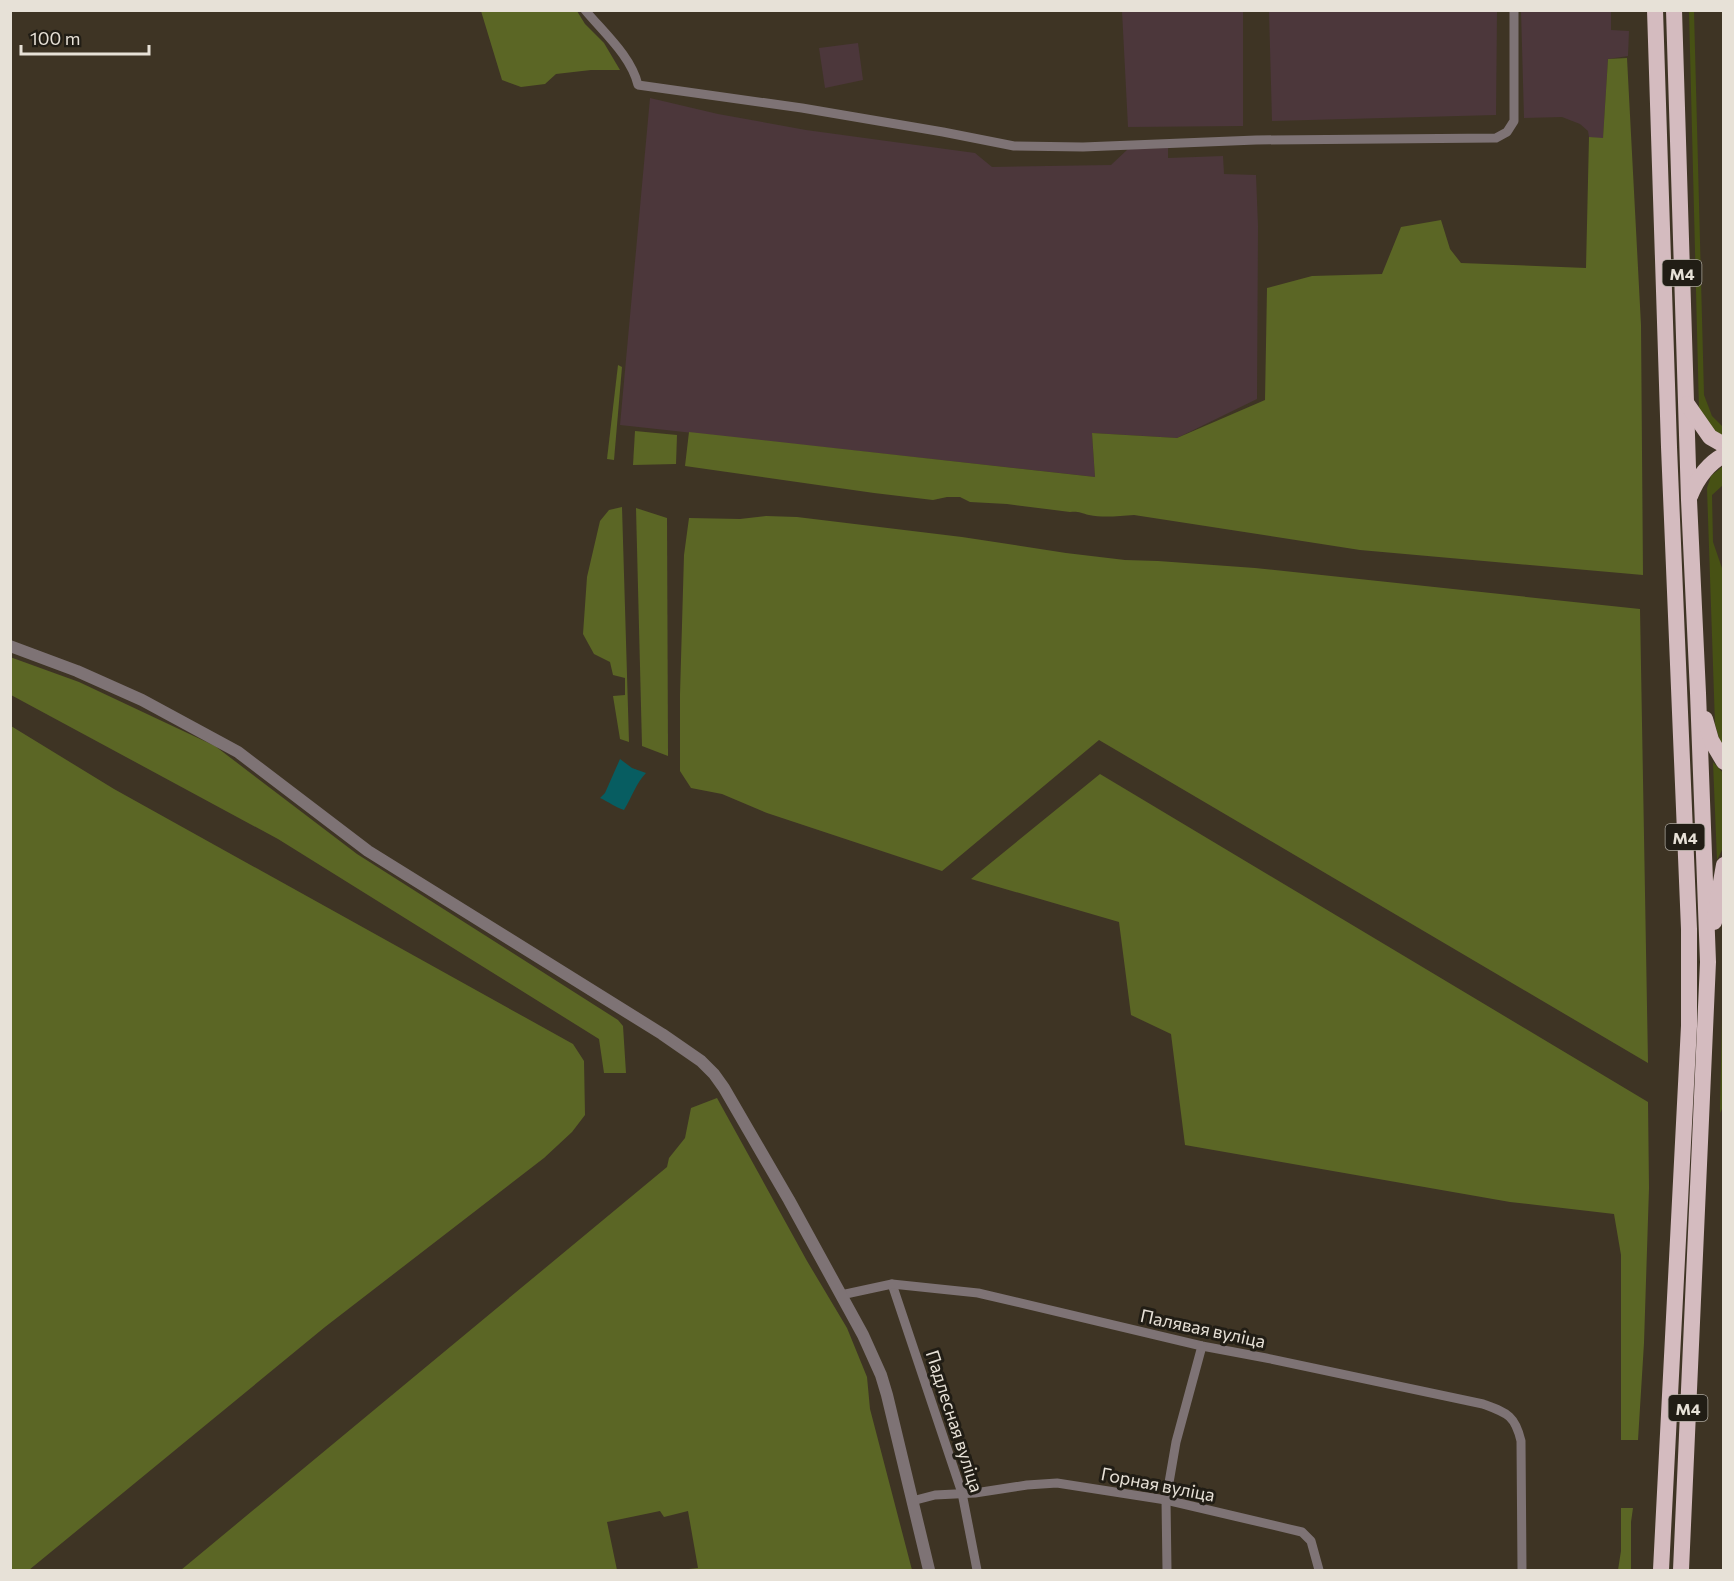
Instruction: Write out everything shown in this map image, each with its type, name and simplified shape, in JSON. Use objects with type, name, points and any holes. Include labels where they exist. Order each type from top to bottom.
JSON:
[{"type":"highway","name":"М4","points":[[1655,10],[1689,951],[1689,1026],[1661,1570]]},
{"type":"highway","name":"М4","points":[[1674,10],[1689,500],[1708,962],[1681,1570]]},
{"type":"highway","points":[[1686,402],[1710,437],[1724,445]]},
{"type":"highway","points":[[1689,500],[1695,484],[1705,469],[1724,455]]},
{"type":"highway","points":[[1698,693],[1711,740],[1724,762]]},
{"type":"highway","points":[[1708,962],[1724,865]]},
{"type":"street","points":[[585,10],[626,59],[636,76],[638,85],[809,110],[1014,146],[1060,147],[1256,140],[1496,138],[1507,132],[1514,121],[1514,10]]},
{"type":"street","points":[[10,646],[77,671],[142,700],[238,752],[368,852],[662,1034],[701,1061],[714,1074],[842,1294],[881,1375],[929,1570]]},
{"type":"street","name":"Палявая вуліца","points":[[842,1294],[892,1284],[978,1293],[1202,1346],[1483,1404],[1506,1412],[1517,1425],[1521,1441],[1522,1570]]},
{"type":"street","name":"Падлесная вуліца","points":[[892,1284],[962,1493],[977,1570]]},
{"type":"street","points":[[1167,1570],[1166,1500],[1176,1442],[1202,1346]]},
{"type":"street","name":"Горная вуліца","points":[[912,1502],[935,1495],[1057,1482],[1166,1500],[1302,1532],[1311,1541],[1319,1570]]},
{"type":"shaded area","points":[[1122,11],[1243,11],[1243,126],[1128,127]]},
{"type":"shaded area","points":[[1269,11],[1497,11],[1496,115],[1272,121]]},
{"type":"shaded area","points":[[1521,11],[1611,11],[1611,30],[1629,31],[1628,56],[1608,59],[1603,139],[1589,137],[1588,131],[1580,124],[1562,117],[1524,118]]},
{"type":"shaded area","points":[[858,43],[863,80],[825,88],[819,48]]},
{"type":"shaded area","points":[[650,98],[718,114],[806,130],[975,153],[992,167],[1111,165],[1128,149],[1168,148],[1168,158],[1223,156],[1224,174],[1256,175],[1257,399],[1177,438],[1092,433],[1095,477],[620,425]]},
{"type":"green space","points":[[481,11],[577,11],[585,24],[604,43],[620,70],[591,70],[556,74],[545,84],[521,87],[502,80]]},
{"type":"green space","points":[[1689,11],[1694,11],[1704,395],[1712,416],[1723,427],[1723,438],[1711,428],[1699,410]]},
{"type":"green space","points":[[1627,58],[1641,325],[1643,575],[1360,550],[1134,515],[1094,516],[1007,504],[970,502],[960,497],[933,500],[685,466],[689,432],[1095,477],[1092,433],[1177,438],[1265,400],[1267,288],[1312,276],[1382,274],[1401,227],[1441,220],[1450,249],[1461,263],[1586,268],[1589,137],[1603,138],[1608,59]]},
{"type":"green space","points":[[618,365],[622,367],[614,460],[607,459]]},
{"type":"green space","points":[[635,431],[677,435],[676,464],[633,465]]},
{"type":"green space","points":[[1723,466],[1723,485],[1712,495],[1713,542],[1724,574],[1723,752],[1715,724],[1707,488],[1711,476]]},
{"type":"green space","points":[[622,507],[629,742],[620,739],[613,696],[625,695],[625,678],[613,675],[610,662],[594,654],[583,634],[587,577],[600,521],[609,510]]},
{"type":"green space","points":[[636,508],[667,518],[668,756],[642,746]]},
{"type":"green space","points":[[766,516],[797,517],[962,537],[1125,560],[1255,568],[1640,609],[1648,1063],[1099,740],[942,871],[767,813],[722,794],[691,788],[680,771],[684,555],[689,518],[740,519]]},
{"type":"green space","points":[[10,657],[79,682],[215,746],[357,854],[618,1020],[623,1026],[626,1073],[604,1073],[599,1039],[278,839],[11,695]]},
{"type":"green space","points":[[11,726],[114,789],[573,1044],[584,1061],[585,1115],[572,1132],[544,1158],[325,1327],[29,1570],[10,1570]]},
{"type":"green space","points":[[1713,762],[1724,774],[1723,848],[1717,860]]},
{"type":"green space","points":[[1100,774],[1648,1102],[1649,1188],[1638,1440],[1621,1440],[1621,1255],[1614,1214],[1510,1202],[1185,1145],[1171,1034],[1131,1015],[1119,922],[971,879]]},
{"type":"green space","points":[[1723,967],[1724,1105],[1720,1113]]},
{"type":"green space","points":[[717,1098],[807,1261],[847,1328],[867,1377],[870,1409],[912,1570],[679,1570],[698,1568],[688,1511],[664,1517],[660,1511],[607,1522],[617,1570],[181,1570],[667,1167],[669,1158],[685,1138],[691,1108]]},
{"type":"green space","points":[[1621,1508],[1633,1508],[1631,1570],[1618,1570],[1621,1551]]},
{"type":"water","points":[[620,759],[632,768],[646,773],[624,810],[600,798],[605,793]]}]
